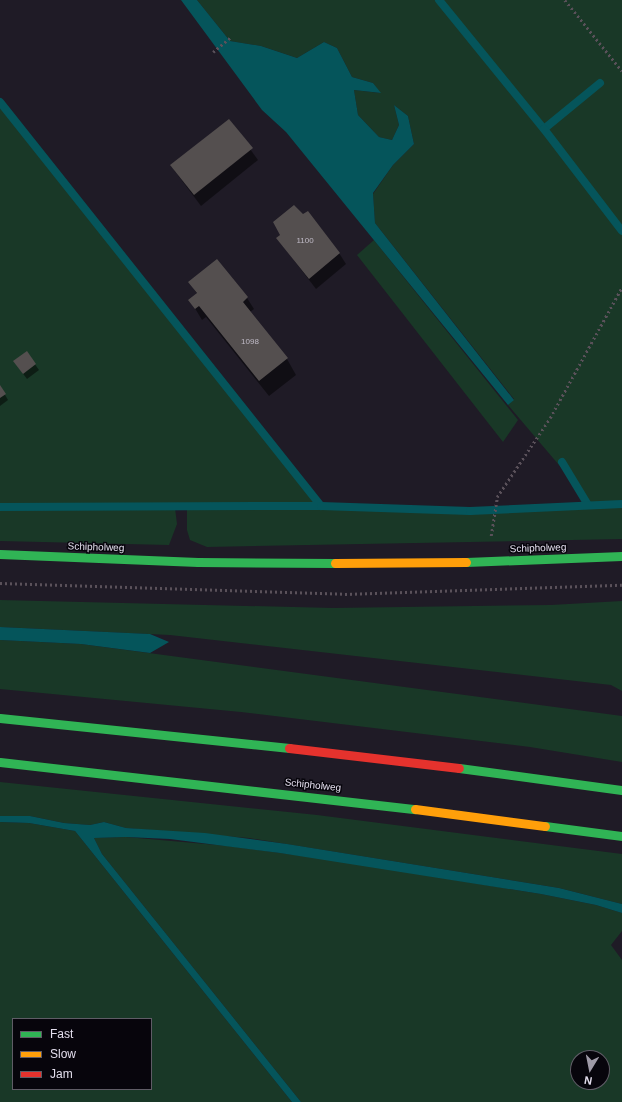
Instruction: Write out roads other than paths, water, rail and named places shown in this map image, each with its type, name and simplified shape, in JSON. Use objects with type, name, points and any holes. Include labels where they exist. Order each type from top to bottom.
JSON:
[{"type":"main road","name":"Schipholweg","points":[[0,554],[198,562],[406,564],[622,556]]},
{"type":"main road","points":[[0,718],[396,759],[622,790]]},
{"type":"main road","name":"Schipholweg","points":[[0,762],[338,799],[622,836]]},
{"type":"water","points":[[181,0],[197,0],[230,41],[261,46],[297,58],[324,42],[337,48],[352,77],[373,83],[381,93],[354,90],[358,115],[379,137],[392,140],[399,125],[394,105],[408,116],[414,144],[393,165],[373,193],[375,223],[514,400],[508,405],[286,132],[262,110]]},
{"type":"water","points":[[0,627],[150,634],[169,642],[150,653],[81,644],[0,640]]},
{"type":"water","points":[[0,816],[30,816],[64,823],[90,825],[104,822],[126,828],[205,833],[287,844],[559,888],[622,904],[622,913],[596,905],[541,894],[280,853],[170,839],[126,837],[94,838],[102,854],[301,1102],[292,1102],[75,831],[29,823],[0,822]]},
{"type":"waterway","points":[[439,0],[544,129]]},
{"type":"waterway","points":[[600,83],[544,129],[622,231]]},
{"type":"waterway","points":[[0,102],[321,506]]},
{"type":"waterway","points":[[562,462],[588,505]]},
{"type":"waterway","points":[[0,507],[321,506],[470,511],[622,504]]}]
